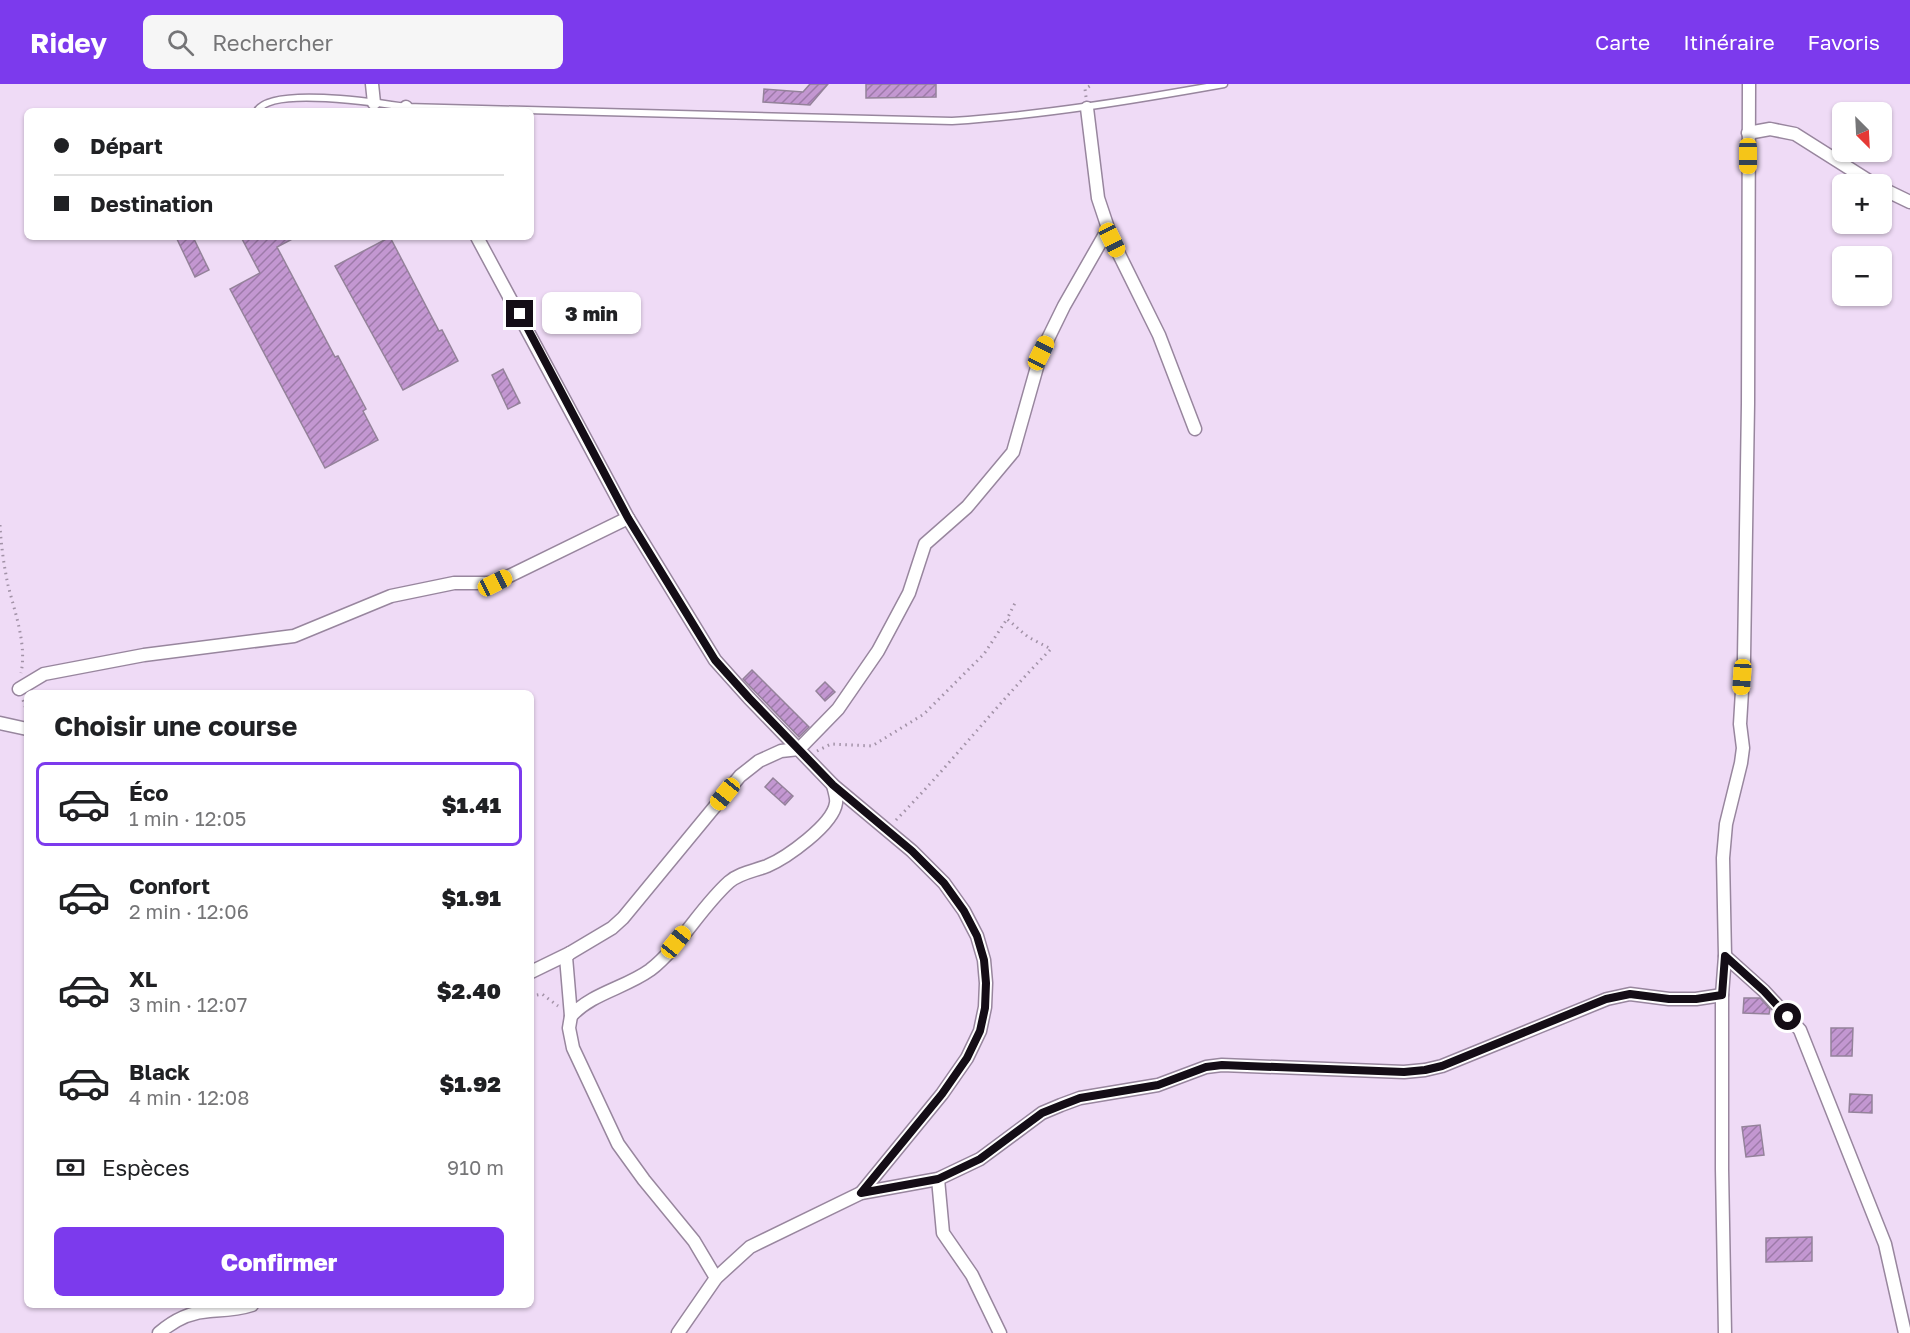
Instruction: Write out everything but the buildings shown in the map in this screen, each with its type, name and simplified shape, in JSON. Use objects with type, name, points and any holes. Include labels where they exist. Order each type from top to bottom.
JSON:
[{"type":"street","points":[[372,84],[374,103]]},
{"type":"street","points":[[1725,1333],[1722,1169],[1722,995],[1725,956],[1723,858],[1726,825],[1742,763],[1743,748],[1740,724],[1744,658],[1748,415],[1749,84]]},
{"type":"street","points":[[1087,108],[1098,198],[1108,229],[1159,335],[1195,429]]},
{"type":"street","points":[[1748,133],[1770,129],[1795,134],[1859,174]]},
{"type":"street","points":[[1892,194],[1910,201]]},
{"type":"street","points":[[803,753],[838,709],[878,651],[909,593],[925,544],[967,507],[1012,452],[1041,353],[1064,306],[1108,229]]},
{"type":"street","points":[[479,240],[628,518],[715,660],[833,785],[886,829],[944,883],[964,911],[977,936],[984,960],[986,983],[980,1031],[967,1058],[942,1094],[861,1193]]},
{"type":"street","points":[[19,689],[44,674],[144,655],[294,636],[391,596],[454,583],[495,583],[628,518]]},
{"type":"street","points":[[0,723],[24,728]]},
{"type":"street","points":[[534,971],[570,953],[612,928],[623,918],[740,776],[759,761],[781,751],[803,753]]},
{"type":"street","points":[[571,1016],[580,1006],[639,978],[652,969],[731,880],[786,857],[798,847],[828,819],[833,811],[836,802],[833,785]]},
{"type":"street","points":[[570,953],[566,962],[571,1016],[569,1028],[573,1048],[618,1144],[694,1241],[716,1278]]},
{"type":"street","points":[[1725,956],[1764,991],[1800,1030],[1885,1244],[1905,1333]]},
{"type":"street","points":[[678,1333],[716,1278],[750,1247],[861,1193],[938,1179],[980,1159],[1042,1113],[1080,1098],[1158,1085],[1206,1067],[1404,1072],[1425,1070],[1442,1066],[1606,999],[1630,994],[1669,999],[1696,999],[1722,995]]},
{"type":"street","points":[[938,1179],[943,1233],[972,1275],[1000,1333]]},
{"type":"street","points":[[159,1333],[174,1320],[207,1311],[244,1308]]},
{"type":"lane","points":[[534,112],[952,121],[1005,118],[1087,108],[1224,84]]},
{"type":"lane","points":[[258,108],[260,105],[272,100],[337,98],[402,108]]},
{"type":"path","points":[[0,525],[2,549],[23,662],[19,689],[24,703]]},
{"type":"path","points":[[803,753],[831,744],[872,746],[924,714],[984,654],[1015,603]]},
{"type":"path","points":[[886,829],[970,741],[1013,687],[1051,649],[1028,637],[1007,619]]},
{"type":"path","points":[[534,995],[542,994],[571,1016]]},
{"type":"route","points":[[520,314],[628,518],[715,660],[833,785],[912,851],[944,883],[964,911],[977,936],[984,960],[986,983],[985,1008],[980,1031],[967,1058],[942,1094],[861,1193],[938,1179],[980,1159],[1042,1113],[1080,1098],[1158,1085],[1206,1067],[1222,1065],[1404,1072],[1425,1070],[1442,1066],[1606,999],[1630,994],[1669,999],[1696,999],[1722,995],[1725,956],[1764,991],[1788,1017]]}]
